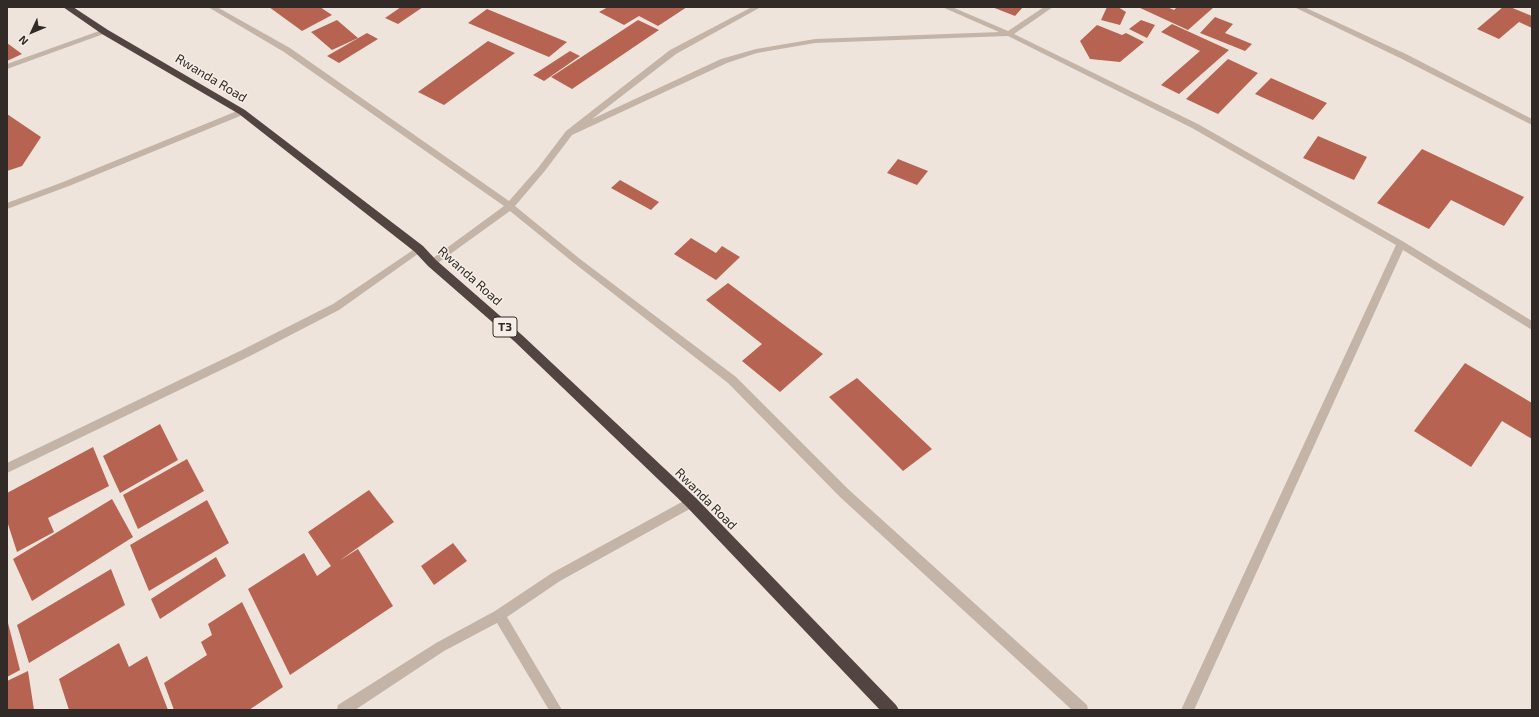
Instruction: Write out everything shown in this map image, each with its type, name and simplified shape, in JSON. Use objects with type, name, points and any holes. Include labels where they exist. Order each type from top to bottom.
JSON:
[{"type":"highway","name":"Rwanda Road","points":[[67,7],[105,32],[242,112],[419,249],[432,263],[518,338],[691,502],[891,710]]},
{"type":"street","points":[[212,7],[287,50],[510,206],[577,261],[732,380],[844,492],[1082,710]]},
{"type":"street","points":[[432,263],[510,206],[541,170],[569,133],[673,52],[757,7]]},
{"type":"street","points":[[946,7],[1009,34],[1195,126],[1401,244],[1532,326]]},
{"type":"street","points":[[569,133],[724,61],[756,51],[815,41],[1009,34],[1049,7]]},
{"type":"street","points":[[1298,7],[1403,56],[1532,122]]},
{"type":"street","points":[[7,67],[105,32]]},
{"type":"street","points":[[7,206],[66,184],[242,112]]},
{"type":"street","points":[[1187,710],[1401,244]]},
{"type":"street","points":[[7,468],[246,353],[336,307],[419,249]]},
{"type":"street","points":[[343,710],[440,647],[499,615],[556,577],[691,502]]},
{"type":"street","points":[[499,615],[556,710]]},
{"type":"building","points":[[269,7],[320,7],[332,15],[302,31]]},
{"type":"building","points":[[401,7],[423,7],[398,24],[385,18]]},
{"type":"building","points":[[608,7],[687,7],[658,26],[639,16],[624,25],[599,12]]},
{"type":"building","points":[[992,7],[1023,7],[1015,16]]},
{"type":"building","points":[[1107,7],[1118,7],[1126,12],[1120,25],[1101,20]]},
{"type":"building","points":[[1138,7],[1167,7],[1174,10],[1177,7],[1214,7],[1188,30]]},
{"type":"building","points":[[1503,7],[1510,7],[1532,16],[1532,28],[1519,22],[1499,39],[1477,29]]},
{"type":"building","points":[[487,9],[567,42],[549,57],[468,23]]},
{"type":"building","points":[[1215,17],[1233,24],[1225,33],[1252,44],[1245,51],[1200,33]]},
{"type":"building","points":[[337,20],[358,38],[332,50],[311,32]]},
{"type":"building","points":[[638,20],[659,30],[572,89],[551,77]]},
{"type":"building","points":[[1141,20],[1155,25],[1147,38],[1129,29]]},
{"type":"building","points":[[1172,24],[1229,50],[1179,94],[1161,85],[1200,51],[1161,32]]},
{"type":"building","points":[[1097,25],[1122,35],[1126,33],[1144,42],[1120,62],[1090,59],[1080,41]]},
{"type":"building","points":[[367,33],[378,39],[339,63],[327,56]]},
{"type":"building","points":[[488,41],[515,53],[444,105],[418,92]]},
{"type":"building","points":[[7,43],[22,54],[7,61]]},
{"type":"building","points":[[570,51],[580,56],[544,81],[533,75]]},
{"type":"building","points":[[1228,59],[1258,73],[1218,114],[1186,99]]},
{"type":"building","points":[[1271,78],[1327,103],[1313,120],[1255,94]]},
{"type":"building","points":[[7,114],[41,137],[22,166],[7,171]]},
{"type":"building","points":[[1318,136],[1367,157],[1354,180],[1303,158]]},
{"type":"building","points":[[1422,149],[1524,197],[1504,226],[1451,200],[1429,229],[1377,203]]},
{"type":"building","points":[[898,159],[928,171],[917,185],[887,173]]},
{"type":"building","points":[[620,180],[659,202],[651,210],[611,188]]},
{"type":"building","points":[[691,238],[716,253],[722,246],[740,257],[716,280],[674,254]]},
{"type":"building","points":[[728,283],[823,354],[780,392],[742,361],[762,344],[706,300]]},
{"type":"building","points":[[1465,363],[1532,403],[1532,439],[1502,421],[1471,467],[1414,431]]},
{"type":"building","points":[[857,378],[932,449],[903,471],[829,397]]},
{"type":"building","points":[[160,424],[178,460],[120,493],[103,456]]},
{"type":"building","points":[[93,447],[109,486],[48,518],[54,532],[17,552],[7,521],[7,493]]},
{"type":"building","points":[[187,459],[204,491],[138,529],[123,495]]},
{"type":"building","points":[[369,490],[394,522],[339,561],[358,549],[393,606],[290,675],[248,589],[304,553],[317,576],[331,566],[308,532]]},
{"type":"building","points":[[112,499],[133,537],[32,601],[13,559]]},
{"type":"building","points":[[207,500],[229,543],[149,591],[130,545]]},
{"type":"building","points":[[453,543],[467,561],[434,585],[421,566]]},
{"type":"building","points":[[216,557],[226,576],[160,619],[151,599]]},
{"type":"building","points":[[111,569],[125,605],[29,663],[17,625]]},
{"type":"building","points":[[242,602],[283,687],[249,710],[174,710],[164,683],[207,655],[201,642],[212,635],[208,624]]},
{"type":"building","points":[[7,619],[20,670],[7,677]]},
{"type":"building","points":[[119,643],[129,667],[147,656],[168,710],[69,710],[59,679]]},
{"type":"building","points":[[28,671],[34,710],[7,710],[7,681]]}]
